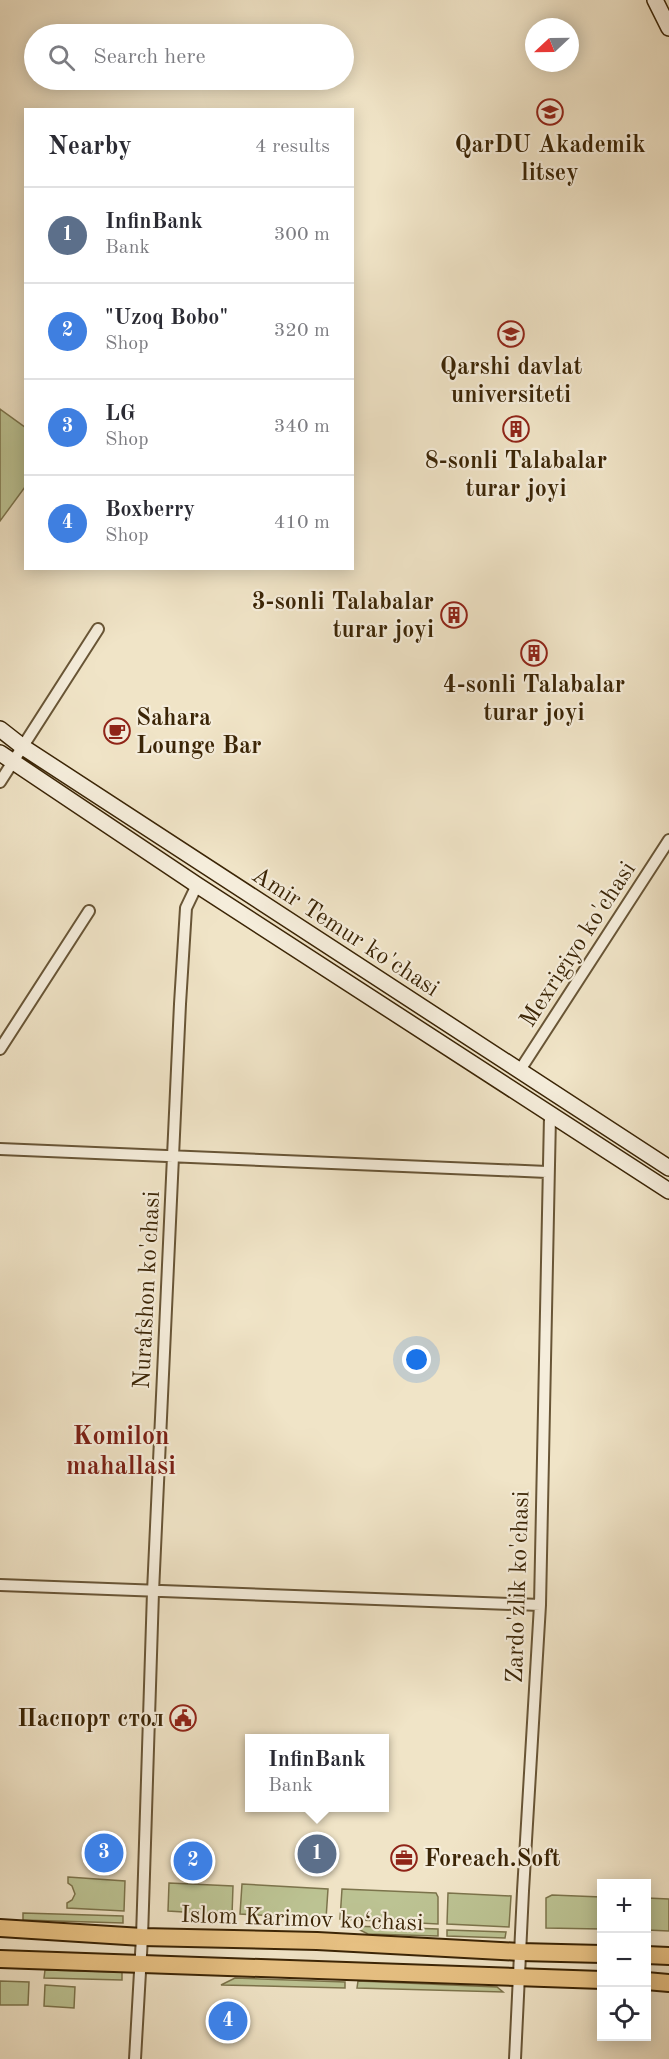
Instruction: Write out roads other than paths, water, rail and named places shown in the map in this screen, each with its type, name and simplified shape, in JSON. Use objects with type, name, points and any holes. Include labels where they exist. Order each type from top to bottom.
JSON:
[{"type":"main road","points":[[655,0],[669,28]]},
{"type":"main road","name":"Amir Temur ko'chasi","points":[[0,729],[23,747],[669,1168]]},
{"type":"main road","name":"Amir Temur ko'chasi","points":[[6,758],[550,1116],[669,1191]]},
{"type":"main road","name":"Islom Karimov ko‘chasi","points":[[0,1928],[142,1936],[317,1941],[597,1954]]},
{"type":"main road","points":[[651,1955],[669,1956]]},
{"type":"main road","points":[[0,1959],[597,1980]]},
{"type":"main road","points":[[651,1981],[669,1983]]},
{"type":"street","points":[[0,782],[6,758],[23,747],[98,629]]},
{"type":"street","name":"Mexrigiyo ko'chasi","points":[[520,1070],[669,840]]},
{"type":"street","name":"Nurafshon ko'chasi","points":[[135,2059],[142,1936],[153,1592],[186,908],[197,885]]},
{"type":"street","points":[[0,1048],[89,911]]},
{"type":"street","name":"Zardo'zlik ko'chasi","points":[[515,2059],[540,1605],[550,1116]]},
{"type":"street","points":[[0,1149],[548,1172]]},
{"type":"street","points":[[0,1585],[540,1605]]},
{"type":"place","name":"QarDU Akademik litsey","points":[[550,112]]},
{"type":"place","name":"Qarshi davlat universiteti","points":[[511,334]]},
{"type":"place","name":"8-sonli Talabalar turar joyi","points":[[516,429]]},
{"type":"place","name":"3-sonli Talabalar turar joyi","points":[[454,615]]},
{"type":"place","name":"4-sonli Talabalar turar joyi","points":[[534,653]]},
{"type":"place","name":"Sahara Lounge Bar","points":[[117,731]]},
{"type":"place","name":"Паспорт стол","points":[[183,1718]]},
{"type":"place","name":"LG","points":[[104,1853]]},
{"type":"place","name":"InfinBank","points":[[317,1854]]},
{"type":"place","name":"Foreach.Soft","points":[[404,1858]]},
{"type":"place","name":"\"Uzoq Bobo\"","points":[[193,1861]]},
{"type":"place","name":"Boxberry","points":[[228,2021]]},
{"type":"district","name":"Komilon mahallasi","points":[[121,1450]]}]
